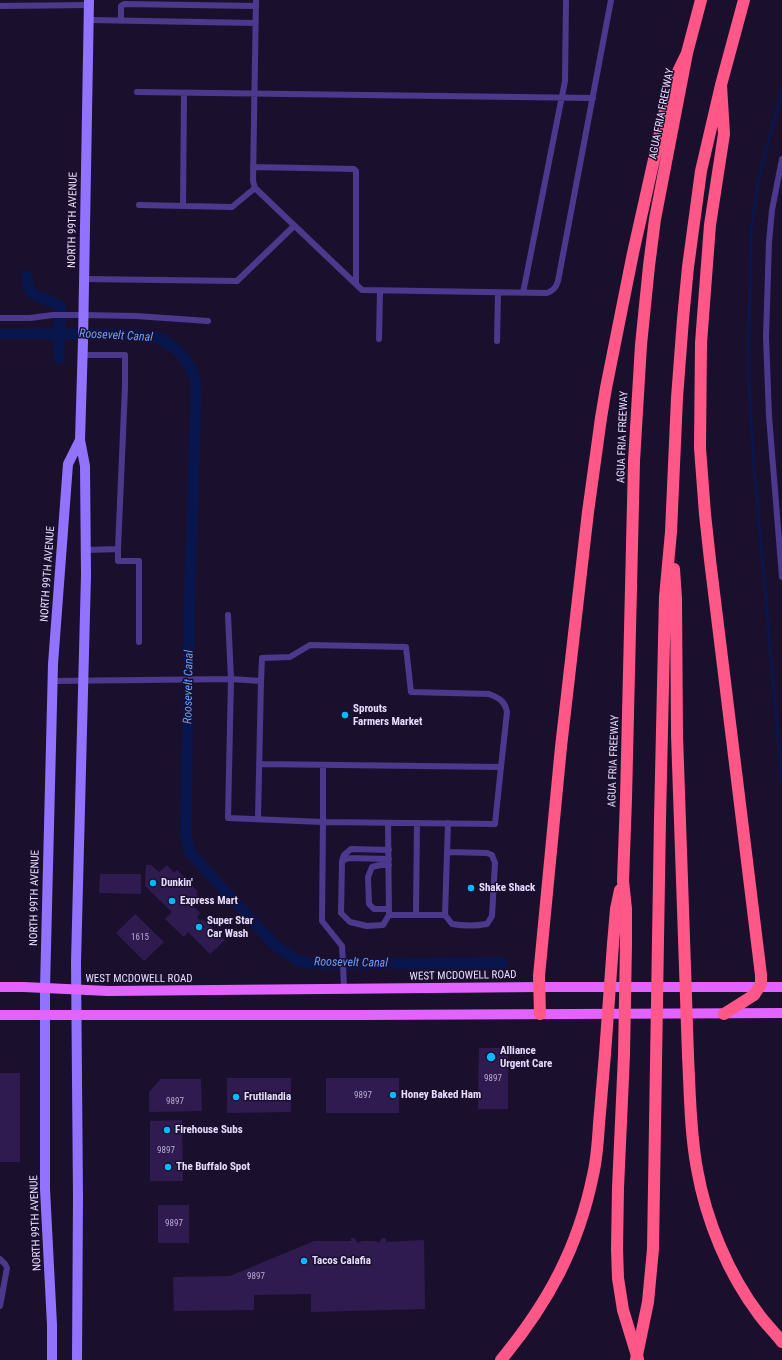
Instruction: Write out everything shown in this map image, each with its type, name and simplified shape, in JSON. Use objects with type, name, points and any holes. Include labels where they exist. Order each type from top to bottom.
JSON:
[{"type":"highway","name":"AGUA FRIA FREEWAY","points":[[622,881],[626,784],[634,461],[639,366],[655,219],[686,54],[702,0]]},
{"type":"highway","points":[[637,1360],[648,1302],[653,1249],[665,597],[672,532],[677,398],[688,267],[701,171],[720,85],[744,0]]},
{"type":"highway","points":[[540,1014],[539,976],[561,746],[588,512],[601,418],[633,253],[670,88],[686,54]]},
{"type":"highway","points":[[720,85],[724,134],[716,178],[706,273],[701,343],[700,448],[710,560],[761,975],[761,984],[754,995],[724,1014]]},
{"type":"highway","points":[[672,532],[676,599],[677,734],[688,1056],[691,1125],[696,1169],[710,1219],[721,1247],[744,1291],[760,1317],[782,1342]]},
{"type":"highway","points":[[501,1360],[532,1320],[560,1274],[584,1212],[597,1150],[616,908],[622,881]]},
{"type":"highway","points":[[622,881],[626,909],[626,944],[624,1055],[618,1188],[617,1250],[618,1278],[623,1310],[637,1360]]},
{"type":"main road","name":"NORTH 99TH AVENUE","points":[[77,1360],[78,1197],[76,990],[86,550],[86,466],[80,440],[83,355],[89,3]]},
{"type":"main road","name":"NORTH 99TH AVENUE","points":[[52,1360],[52,1324],[46,1189],[45,988],[52,681],[68,464],[80,440]]},
{"type":"main road","name":"WEST MCDOWELL ROAD","points":[[0,987],[108,992],[539,987],[782,987]]},
{"type":"main road","points":[[0,1015],[782,1013]]},
{"type":"lane","points":[[523,293],[565,81],[566,0]]},
{"type":"lane","points":[[121,21],[121,6],[124,4],[256,3],[253,167],[253,181],[255,188],[362,290],[547,293],[552,291],[556,286],[611,0]]},
{"type":"lane","points":[[0,6],[89,3]]},
{"type":"lane","points":[[89,20],[255,23]]},
{"type":"lane","points":[[137,92],[593,98]]},
{"type":"lane","points":[[183,206],[184,93]]},
{"type":"lane","points":[[782,159],[772,210],[768,242],[766,337],[769,416],[782,577]]},
{"type":"lane","points":[[253,167],[354,169],[356,171],[356,284]]},
{"type":"lane","points":[[139,205],[232,207],[255,188]]},
{"type":"lane","points":[[84,279],[237,281],[294,226]]},
{"type":"lane","points":[[379,339],[380,290]]},
{"type":"lane","points":[[497,341],[498,293]]},
{"type":"lane","points":[[0,318],[30,318],[53,315],[83,319],[136,316],[208,321]]},
{"type":"lane","points":[[83,355],[125,355],[118,561],[139,561],[139,642]]},
{"type":"lane","points":[[86,550],[118,549]]},
{"type":"lane","points":[[228,615],[232,680],[228,818],[323,822],[495,824],[507,712],[506,704],[497,697],[489,694],[411,692],[406,647],[310,645],[290,657],[262,658],[258,819]]},
{"type":"lane","points":[[52,681],[261,681]]},
{"type":"lane","points":[[259,764],[501,768]]},
{"type":"lane","points":[[323,765],[322,921],[342,946],[344,989]]},
{"type":"lane","points":[[388,823],[389,850],[389,912],[383,925],[367,926],[350,922],[341,913],[342,861],[344,855],[351,849],[389,850]]},
{"type":"lane","points":[[416,915],[417,823]]},
{"type":"lane","points":[[448,823],[445,915],[452,924],[465,926],[487,924],[492,916],[495,863],[492,855],[487,853],[448,852]]},
{"type":"lane","points":[[342,861],[348,858],[389,862]]},
{"type":"lane","points":[[389,862],[372,867],[368,876],[369,904],[374,909],[416,915],[445,915]]},
{"type":"lane","points":[[0,1258],[7,1268],[0,1306]]},
{"type":"building","points":[[146,865],[151,865],[159,872],[167,865],[174,873],[177,870],[198,892],[196,894],[198,896],[190,903],[200,913],[197,917],[200,921],[203,919],[225,940],[210,954],[188,932],[184,937],[165,919],[172,912],[145,886]]},
{"type":"building","points":[[100,874],[141,874],[141,894],[99,893]]},
{"type":"building","points":[[135,914],[164,942],[144,961],[116,933]]},
{"type":"building","points":[[479,1048],[508,1048],[508,1109],[478,1109]]},
{"type":"building","points":[[0,1073],[20,1073],[20,1162],[0,1162]]},
{"type":"building","points":[[227,1078],[291,1078],[291,1112],[227,1113]]},
{"type":"building","points":[[326,1078],[399,1078],[399,1113],[326,1113]]},
{"type":"building","points":[[161,1079],[201,1079],[202,1111],[149,1112],[149,1092]]},
{"type":"building","points":[[182,1120],[183,1181],[150,1181],[150,1121]]},
{"type":"building","points":[[158,1205],[189,1205],[189,1243],[158,1243]]},
{"type":"building","points":[[351,1238],[354,1238],[358,1243],[362,1241],[376,1241],[379,1243],[382,1238],[386,1238],[386,1242],[424,1240],[425,1309],[311,1312],[311,1294],[254,1295],[254,1310],[174,1311],[173,1277],[230,1276],[314,1241],[351,1241]]},
{"type":"waterway","points":[[782,89],[758,182],[751,230],[748,372],[753,453],[782,784]]},
{"type":"waterway","points":[[27,276],[28,287],[33,294],[60,306],[59,358]]},
{"type":"waterway","name":"Roosevelt Canal","points":[[0,334],[106,334],[159,338],[175,348],[187,362],[195,378],[196,396],[190,585],[186,818],[186,838],[191,854],[273,943],[297,960],[307,963],[326,964],[502,963]]},
{"type":"place","name":"Sprouts Farmers Market","points":[[345,715]]},
{"type":"place","name":"Dunkin'","points":[[153,883]]},
{"type":"place","name":"Shake Shack","points":[[471,888]]},
{"type":"place","name":"Express Mart","points":[[172,901]]},
{"type":"place","name":"Super Star Car Wash","points":[[199,927]]},
{"type":"place","name":"Alliance Urgent Care","points":[[491,1057]]},
{"type":"place","name":"Honey Baked Ham","points":[[393,1095]]},
{"type":"place","name":"Frutilandia","points":[[236,1097]]},
{"type":"place","name":"Firehouse Subs","points":[[167,1130]]},
{"type":"place","name":"The Buffalo Spot","points":[[168,1167]]},
{"type":"place","name":"Tacos Calafia","points":[[304,1261]]}]
